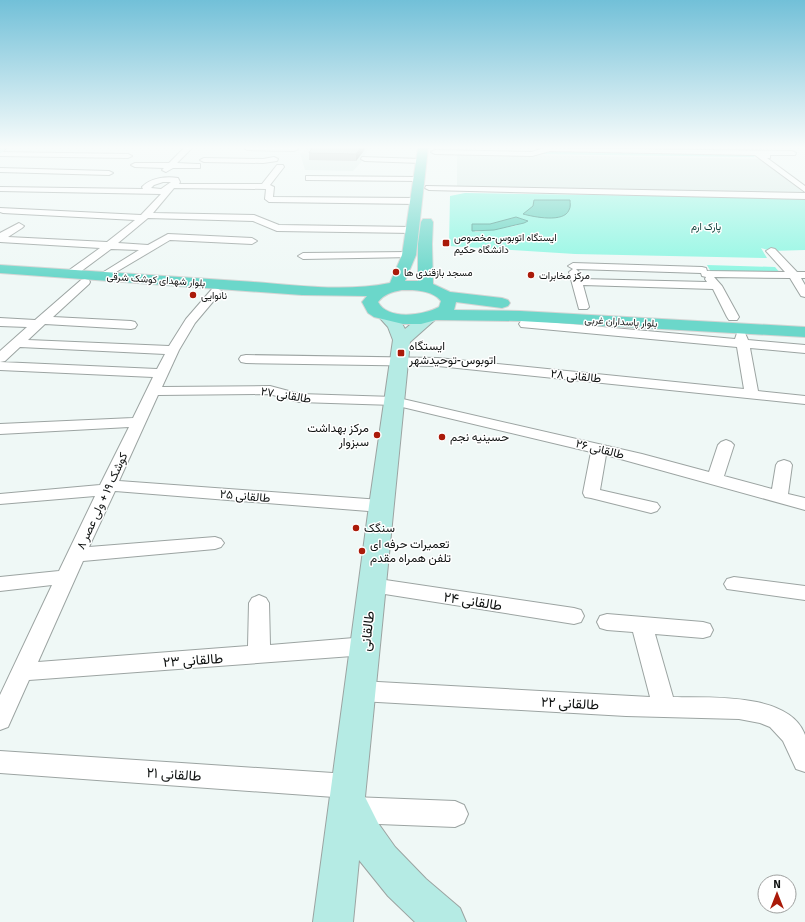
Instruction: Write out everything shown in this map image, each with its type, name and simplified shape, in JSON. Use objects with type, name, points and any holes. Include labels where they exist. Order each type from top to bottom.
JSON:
[{"type":"main road","points":[[401,351],[395,325],[387,317],[374,310],[371,306],[371,299],[389,288],[409,255],[417,191]]},
{"type":"main road","points":[[425,287],[425,244],[429,191]]},
{"type":"main road","name":"بلوار شهدای کوشک شرقی","points":[[0,269],[106,275],[216,291],[347,300],[371,306]]},
{"type":"main road","name":"بلوار شهدای کوشک شرقی","points":[[0,277],[84,282],[160,283],[355,292],[389,288],[425,287]]},
{"type":"main road","name":"بلوار پاسداران غربی","points":[[425,287],[437,290],[446,296],[502,303],[805,320]]},
{"type":"main road","points":[[401,351],[433,316],[444,312],[449,306],[449,299],[446,296]]},
{"type":"main road","name":"بلوار پاسداران غربی","points":[[387,317],[412,320],[433,316],[520,316],[805,332]]},
{"type":"main road","name":"طالقانی","points":[[333,922],[349,799],[381,506],[401,351]]},
{"type":"main road","points":[[349,799],[365,836],[390,871],[422,904],[446,922]]},
{"type":"street","points":[[72,273],[110,246],[144,216],[168,191]]},
{"type":"street","points":[[270,191],[269,199],[416,202]]},
{"type":"street","points":[[571,191],[805,196]]},
{"type":"street","points":[[3,210],[144,216],[254,218],[277,228],[294,229],[413,230]]},
{"type":"street","points":[[0,238],[19,226]]},
{"type":"street","points":[[106,275],[168,237],[252,241]]},
{"type":"street","points":[[0,238],[150,248]]},
{"type":"street","points":[[771,251],[794,275],[805,294]]},
{"type":"street","points":[[303,256],[409,255]]},
{"type":"street","points":[[583,307],[576,282],[573,261],[805,275]]},
{"type":"street","points":[[702,269],[784,266]]},
{"type":"street","points":[[702,269],[717,286],[733,316]]},
{"type":"street","points":[[0,358],[84,282]]},
{"type":"street","points":[[576,282],[717,286]]},
{"type":"street","name":"کوشک ۱۹ + ولی عصر ۸","points":[[3,708],[77,555],[173,350],[190,322],[216,291]]},
{"type":"street","points":[[0,322],[131,325]]},
{"type":"street","points":[[525,324],[742,340],[805,349]]},
{"type":"street","points":[[719,327],[742,340],[805,340]]},
{"type":"street","points":[[742,340],[752,395],[805,400]]},
{"type":"street","points":[[16,343],[173,350]]},
{"type":"street","name":"طالقانی ۲۸","points":[[246,359],[401,351],[444,363],[752,395]]},
{"type":"street","points":[[0,366],[162,373]]},
{"type":"street","name":"طالقانی ۲۷","points":[[154,391],[270,390],[299,398],[394,401]]},
{"type":"street","name":"طالقانی ۲۶","points":[[394,401],[598,449],[805,504]]},
{"type":"street","points":[[0,429],[139,422]]},
{"type":"street","points":[[715,480],[726,445]]},
{"type":"street","points":[[598,449],[591,493],[651,507]]},
{"type":"street","points":[[779,497],[784,465]]},
{"type":"street","name":"طالقانی ۲۵","points":[[0,499],[108,488],[381,506]]},
{"type":"street","points":[[77,555],[215,543]]},
{"type":"street","points":[[0,584],[66,577]]},
{"type":"street","points":[[734,584],[805,592]]},
{"type":"street","name":"طالقانی ۲۴","points":[[372,585],[574,616]]},
{"type":"street","points":[[259,603],[259,655]]},
{"type":"street","points":[[607,622],[703,630]]},
{"type":"street","points":[[642,626],[664,707]]},
{"type":"street","name":"طالقانی ۲۳","points":[[21,672],[366,646]]},
{"type":"street","name":"طالقانی ۲۲","points":[[360,691],[664,707],[739,709],[763,713],[778,720],[791,733],[802,750]]},
{"type":"street","name":"طالقانی ۲۱","points":[[0,762],[349,799],[456,814]]},
{"type":"shaded area","points":[[633,191],[802,191],[805,194]]},
{"type":"shaded area","points":[[534,200],[570,200],[570,208],[566,214],[555,218],[523,214],[533,206]]},
{"type":"shaded area","points":[[516,217],[528,221],[494,230],[472,231],[472,224],[490,224]]},
{"type":"green space","name":"پارک ارم","points":[[465,193],[805,198],[805,250],[771,251],[761,248],[767,258],[575,254],[449,246],[450,196]],"holes":[[[534,200],[570,200],[565,214],[548,218],[524,214],[534,206]],[[516,217],[528,221],[515,226],[475,232],[472,224],[490,224]]]},
{"type":"green space","points":[[707,265],[775,267],[781,274],[711,272]]},
{"type":"place","name":"ایستگاه اتوبوس-مخصوص دانشگاه حکیم","points":[[446,243]]},
{"type":"place","name":"مسجد بازقندی ها","points":[[396,272]]},
{"type":"place","name":"مرکز مخابرات","points":[[531,275]]},
{"type":"place","name":"نانوایی","points":[[193,295]]},
{"type":"place","name":"ایستگاه اتوبوس-توحیدشهر","points":[[401,353]]},
{"type":"place","name":"مرکز بهداشت سبزوار","points":[[377,435]]},
{"type":"place","name":"حسینیه نجم","points":[[442,437]]},
{"type":"place","name":"سنگک","points":[[356,528]]},
{"type":"place","name":"تعمیرات حرفه ای تلفن همراه مقدم","points":[[362,551]]}]
